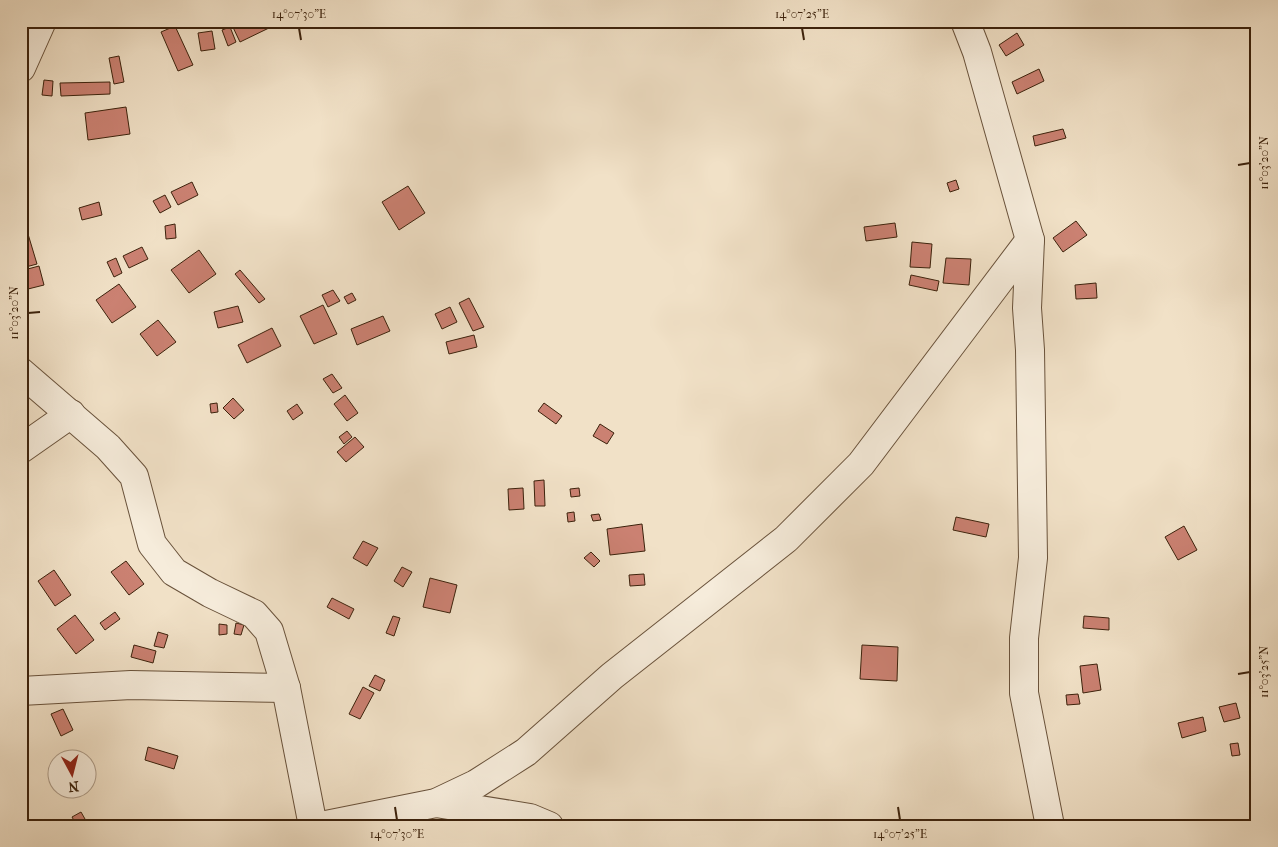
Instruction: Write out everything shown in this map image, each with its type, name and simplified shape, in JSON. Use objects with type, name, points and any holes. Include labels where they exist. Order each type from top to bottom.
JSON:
[{"type":"street","points":[[21,68],[42,21]]},
{"type":"street","points":[[965,21],[980,61],[1030,240],[1027,308],[1030,350],[1034,558],[1024,638],[1024,693],[1050,826]]},
{"type":"street","points":[[321,826],[436,803],[476,784],[526,752],[612,676],[786,539],[861,464],[1030,240]]},
{"type":"street","points":[[21,372],[108,447],[134,476],[152,544],[174,572],[210,593],[254,614],[269,631],[286,688],[313,826]]},
{"type":"street","points":[[21,449],[71,414]]},
{"type":"street","points":[[21,691],[131,685],[286,688]]},
{"type":"street","points":[[436,803],[530,818],[549,826]]},
{"type":"building","points":[[230,21],[268,21],[271,27],[240,42]]},
{"type":"building","points":[[175,26],[193,65],[178,71],[161,32]]},
{"type":"building","points":[[230,27],[236,42],[228,46],[222,30]]},
{"type":"building","points":[[212,31],[215,49],[201,51],[198,33]]},
{"type":"building","points":[[1017,33],[1024,45],[1006,56],[999,45]]},
{"type":"building","points":[[119,56],[124,82],[114,84],[109,58]]},
{"type":"building","points":[[1039,69],[1044,81],[1017,94],[1012,82]]},
{"type":"building","points":[[44,80],[53,81],[52,96],[42,95]]},
{"type":"building","points":[[110,82],[110,94],[61,96],[60,83]]},
{"type":"building","points":[[126,107],[130,134],[88,140],[85,113]]},
{"type":"building","points":[[1063,129],[1066,138],[1035,146],[1033,136]]},
{"type":"building","points":[[956,180],[959,189],[950,192],[947,183]]},
{"type":"building","points":[[192,182],[198,195],[178,205],[171,192]]},
{"type":"building","points":[[408,186],[425,213],[399,230],[382,202]]},
{"type":"building","points":[[165,195],[171,207],[160,213],[153,201]]},
{"type":"building","points":[[99,202],[102,215],[82,220],[79,208]]},
{"type":"building","points":[[1076,221],[1087,235],[1063,252],[1053,238]]},
{"type":"building","points":[[895,223],[897,237],[866,241],[864,227]]},
{"type":"building","points":[[175,224],[176,238],[166,239],[165,226]]},
{"type":"building","points":[[28,234],[37,264],[22,268],[21,236]]},
{"type":"building","points":[[912,242],[932,244],[930,268],[910,267]]},
{"type":"building","points":[[142,247],[148,259],[129,268],[123,256]]},
{"type":"building","points":[[199,250],[216,274],[189,293],[171,270]]},
{"type":"building","points":[[116,258],[122,273],[114,277],[107,262]]},
{"type":"building","points":[[946,258],[971,259],[969,285],[943,283]]},
{"type":"building","points":[[39,266],[44,285],[28,289],[24,270]]},
{"type":"building","points":[[240,270],[265,299],[259,303],[235,274]]},
{"type":"building","points":[[911,275],[939,281],[937,291],[909,285]]},
{"type":"building","points":[[1096,283],[1097,298],[1076,299],[1075,285]]},
{"type":"building","points":[[119,284],[136,307],[112,323],[96,300]]},
{"type":"building","points":[[333,290],[340,301],[328,307],[322,295]]},
{"type":"building","points":[[352,293],[356,300],[348,304],[344,297]]},
{"type":"building","points":[[469,298],[484,327],[473,331],[459,303]]},
{"type":"building","points":[[323,305],[337,334],[314,344],[300,316]]},
{"type":"building","points":[[238,306],[243,322],[218,328],[214,312]]},
{"type":"building","points":[[450,307],[457,322],[442,329],[435,314]]},
{"type":"building","points":[[383,316],[390,331],[357,345],[351,329]]},
{"type":"building","points":[[158,320],[176,342],[157,356],[140,334]]},
{"type":"building","points":[[272,328],[281,346],[247,363],[238,345]]},
{"type":"building","points":[[474,335],[477,347],[449,354],[446,342]]},
{"type":"building","points":[[332,374],[342,388],[333,393],[323,379]]},
{"type":"building","points":[[345,395],[358,413],[347,421],[334,404]]},
{"type":"building","points":[[233,398],[244,410],[234,419],[223,408]]},
{"type":"building","points":[[217,403],[218,412],[211,413],[210,404]]},
{"type":"building","points":[[544,403],[562,416],[556,424],[538,411]]},
{"type":"building","points":[[297,404],[303,413],[293,420],[287,411]]},
{"type":"building","points":[[600,424],[614,433],[607,444],[593,436]]},
{"type":"building","points":[[347,431],[352,437],[344,444],[339,437]]},
{"type":"building","points":[[355,437],[364,447],[346,462],[337,452]]},
{"type":"building","points":[[544,480],[545,506],[535,506],[534,481]]},
{"type":"building","points":[[523,488],[524,509],[509,510],[508,489]]},
{"type":"building","points":[[579,488],[580,496],[571,497],[570,489]]},
{"type":"building","points":[[574,512],[575,521],[568,522],[567,513]]},
{"type":"building","points":[[599,514],[601,520],[593,521],[591,515]]},
{"type":"building","points":[[956,517],[989,524],[986,537],[953,530]]},
{"type":"building","points":[[642,524],[645,551],[610,555],[607,529]]},
{"type":"building","points":[[1184,526],[1197,550],[1178,560],[1165,537]]},
{"type":"building","points":[[363,541],[378,548],[367,566],[353,558]]},
{"type":"building","points":[[591,552],[600,561],[594,567],[584,558]]},
{"type":"building","points":[[126,561],[144,584],[129,595],[111,572]]},
{"type":"building","points":[[402,567],[412,572],[403,587],[394,581]]},
{"type":"building","points":[[54,570],[71,595],[55,606],[38,581]]},
{"type":"building","points":[[644,574],[645,585],[630,586],[629,575]]},
{"type":"building","points":[[430,578],[457,585],[450,613],[423,607]]},
{"type":"building","points":[[332,598],[354,609],[349,619],[327,607]]},
{"type":"building","points":[[115,612],[120,619],[105,630],[100,623]]},
{"type":"building","points":[[75,615],[94,640],[76,654],[57,629]]},
{"type":"building","points":[[393,616],[400,618],[394,636],[386,633]]},
{"type":"building","points":[[1084,616],[1109,618],[1109,630],[1083,628]]},
{"type":"building","points":[[236,623],[244,625],[241,635],[234,634]]},
{"type":"building","points":[[219,624],[227,625],[227,634],[219,635]]},
{"type":"building","points":[[158,632],[168,635],[164,648],[154,646]]},
{"type":"building","points":[[134,645],[156,651],[153,663],[131,657]]},
{"type":"building","points":[[862,645],[898,647],[897,681],[860,679]]},
{"type":"building","points":[[1097,664],[1101,690],[1083,693],[1080,666]]},
{"type":"building","points":[[375,675],[385,680],[380,691],[369,686]]},
{"type":"building","points":[[363,687],[374,693],[360,719],[349,714]]},
{"type":"building","points":[[1078,694],[1080,704],[1067,705],[1066,695]]},
{"type":"building","points":[[1236,703],[1240,718],[1224,722],[1219,707]]},
{"type":"building","points":[[63,709],[73,730],[61,736],[51,714]]},
{"type":"building","points":[[1203,717],[1206,731],[1182,738],[1178,723]]},
{"type":"building","points":[[1238,743],[1240,755],[1232,756],[1230,744]]},
{"type":"building","points":[[148,747],[178,756],[174,769],[145,760]]},
{"type":"building","points":[[81,812],[89,826],[77,826],[72,817]]}]
